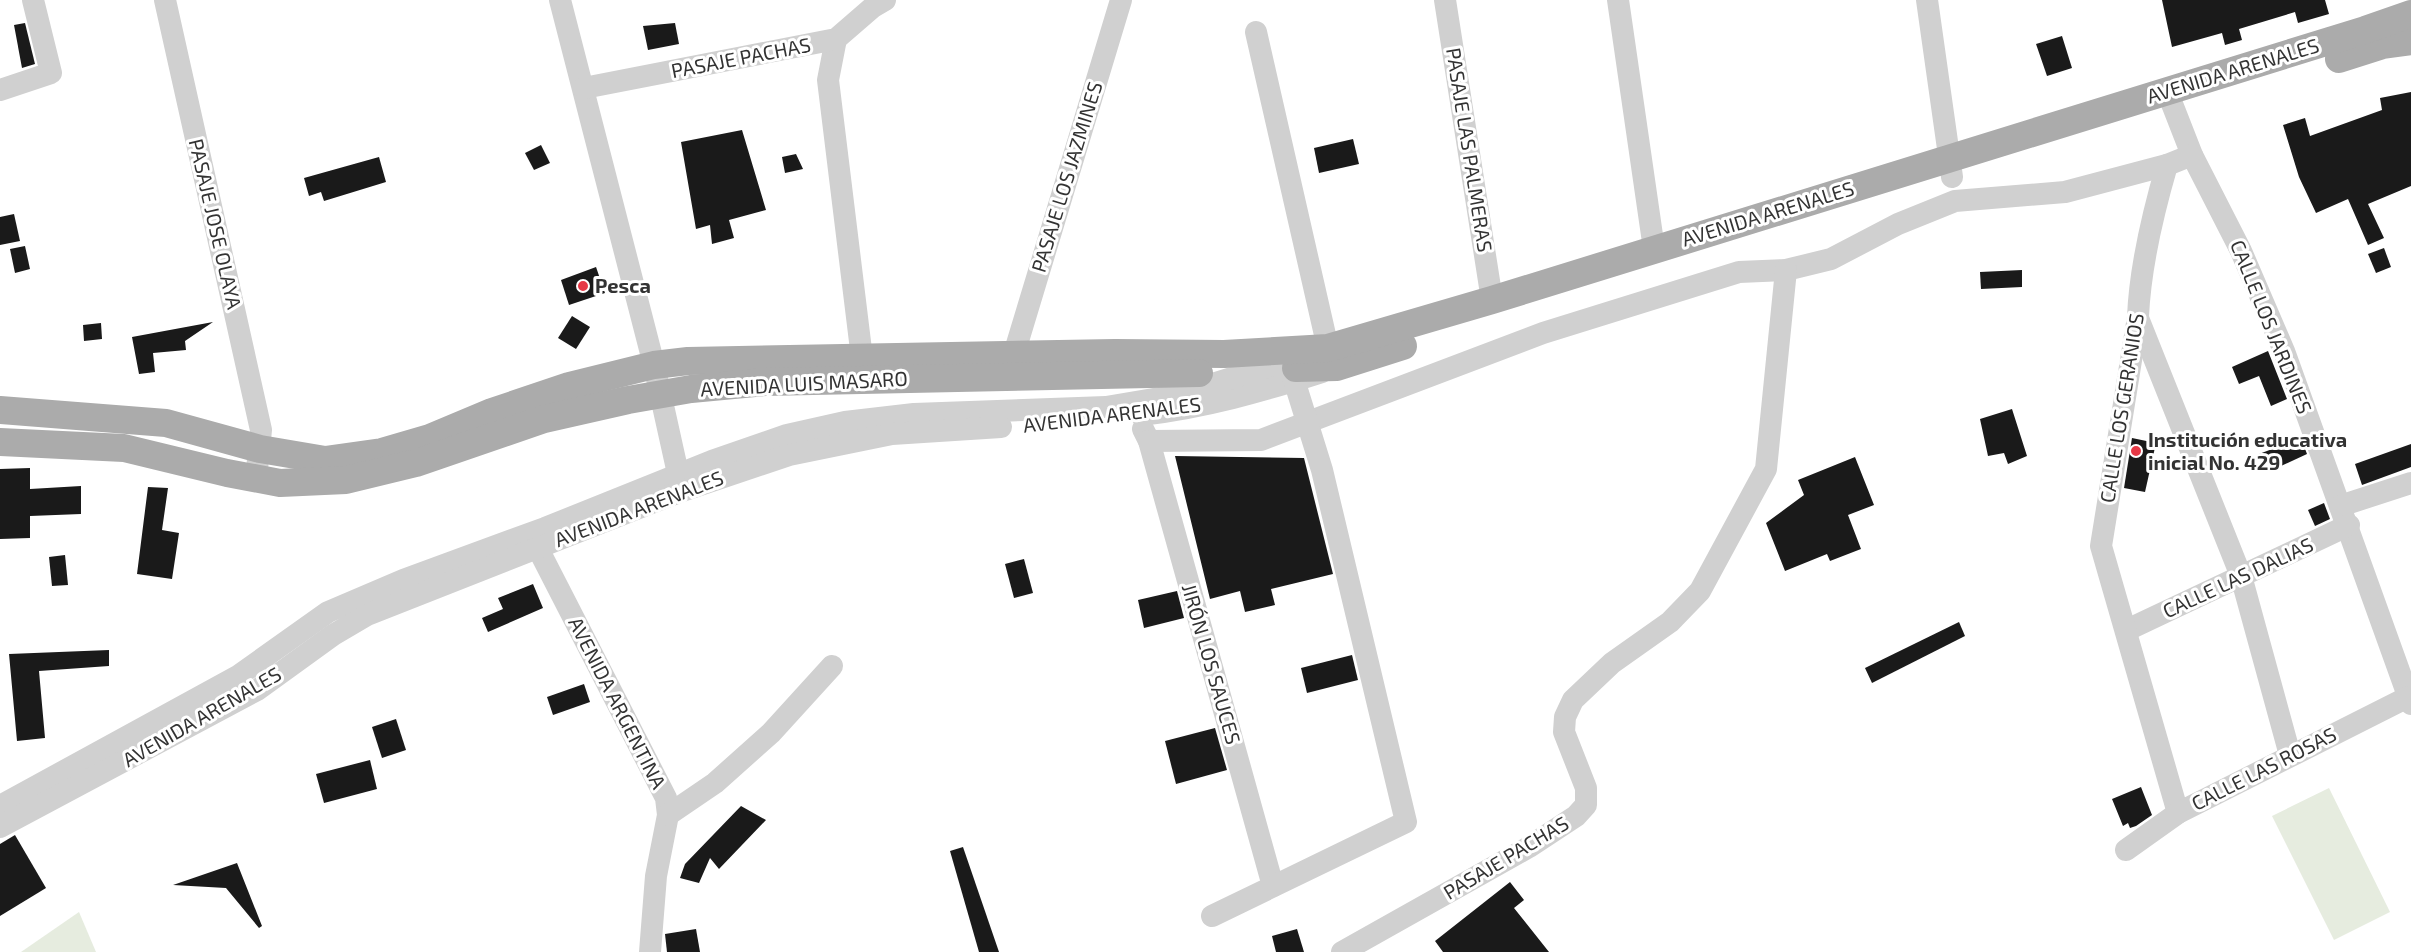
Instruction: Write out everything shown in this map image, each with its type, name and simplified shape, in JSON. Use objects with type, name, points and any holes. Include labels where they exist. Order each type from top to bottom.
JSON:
[{"type":"main road","name":"AVENIDA ARENALES","points":[[1119,363],[1224,354],[1332,357],[1492,300],[1654,249],[1951,168],[2170,100],[2365,30],[2410,18]]},
{"type":"main road","points":[[1332,357],[1951,168]]},
{"type":"main road","name":"AVENIDA LUIS MASARO","points":[[0,410],[166,423],[261,449],[324,460],[382,452],[430,438],[492,412],[569,386],[654,365],[688,361],[1014,354],[1119,363],[1291,370],[1332,357]]},
{"type":"main road","name":"AVENIDA LUIS MASARO","points":[[0,442],[124,448],[280,483],[346,480],[416,464],[544,419],[661,394],[765,382],[1119,363]]},
{"type":"street","points":[[0,90],[51,73],[33,0]]},
{"type":"street","name":"PASAJE JOSE OLAYA","points":[[165,0],[261,430],[261,449],[256,479]]},
{"type":"street","points":[[560,0],[654,365],[680,483]]},
{"type":"street","name":"PASAJE PACHAS","points":[[584,88],[836,39],[873,7],[885,0]]},
{"type":"street","name":"PASAJE LOS JAZMINES","points":[[1014,354],[1120,0]]},
{"type":"street","name":"PASAJE LAS PALMERAS","points":[[1445,0],[1492,300]]},
{"type":"street","points":[[1618,0],[1654,249]]},
{"type":"street","points":[[1927,0],[1951,168]]},
{"type":"street","points":[[1256,32],[1332,357]]},
{"type":"street","points":[[836,39],[828,80],[862,358]]},
{"type":"street","name":"CALLE LOS JARDINES","points":[[2170,100],[2192,155],[2241,251],[2284,351],[2410,700]]},
{"type":"street","points":[[1149,441],[1262,440],[1543,333],[1738,272],[1786,270],[1830,259],[1898,224],[1956,201],[2065,192],[2167,165],[2192,155]]},
{"type":"street","name":"CALLE LOS GERANIOS","points":[[2167,165],[2139,294],[2138,317],[2101,546],[2178,813]]},
{"type":"street","name":"PASAJE PACHAS","points":[[1342,952],[1529,847],[1576,816],[1586,805],[1586,788],[1564,732],[1565,717],[1573,700],[1612,663],[1670,622],[1700,591],[1766,469],[1786,270]]},
{"type":"street","points":[[2138,317],[2241,576],[2290,755]]},
{"type":"street","name":"AVENIDA ARENALES","points":[[1119,363],[1135,409],[1184,410],[1291,370]]},
{"type":"street","points":[[0,806],[238,676],[328,612],[403,580],[534,541],[680,483],[788,435],[845,422],[914,414],[1106,407],[1135,409],[1260,370]]},
{"type":"street","points":[[1212,916],[1406,822],[1322,470],[1291,370]]},
{"type":"street","name":"JIRÓN LOS SAUCES","points":[[1135,409],[1149,441],[1274,886]]},
{"type":"street","name":"CALLE LAS DALIAS","points":[[2127,630],[2241,576],[2344,516],[2411,483]]},
{"type":"street","name":"AVENIDA ARENALES","points":[[0,827],[257,690],[333,635],[367,615],[534,541]]},
{"type":"street","name":"AVENIDA ARGENTINA","points":[[534,541],[666,798],[668,815],[656,876],[648,947]]},
{"type":"street","points":[[668,815],[715,783],[771,733],[832,666]]},
{"type":"street","name":"CALLE LAS ROSAS","points":[[2126,850],[2178,813],[2290,755],[2410,700]]},
{"type":"shaded area","points":[[2329,788],[2390,912],[2334,940],[2272,816]]},
{"type":"shaded area","points":[[79,912],[96,952],[21,952]]},
{"type":"building","points":[[2162,0],[2325,0],[2329,14],[2298,23],[2295,12],[2239,29],[2242,40],[2225,45],[2222,33],[2172,47]]},
{"type":"building","points":[[25,23],[35,64],[22,68],[14,25]]},
{"type":"building","points":[[675,23],[679,44],[648,50],[643,26]]},
{"type":"building","points":[[2062,36],[2072,68],[2047,76],[2036,44]]},
{"type":"building","points":[[2411,92],[2411,186],[2368,204],[2384,238],[2368,245],[2348,199],[2316,213],[2299,177],[2283,125],[2305,118],[2310,136],[2382,110],[2380,98]]},
{"type":"building","points":[[742,130],[766,210],[729,220],[734,238],[712,244],[710,225],[696,229],[681,142]]},
{"type":"building","points":[[1353,139],[1359,164],[1319,173],[1314,148]]},
{"type":"building","points":[[541,145],[550,163],[534,170],[525,153]]},
{"type":"building","points":[[796,154],[803,169],[785,173],[782,157]]},
{"type":"building","points":[[379,157],[386,182],[324,201],[321,192],[309,196],[304,178]]},
{"type":"building","points":[[14,214],[20,241],[0,245],[0,217]]},
{"type":"building","points":[[25,246],[30,269],[15,273],[10,249]]},
{"type":"building","points":[[2384,248],[2391,267],[2376,273],[2368,254]]},
{"type":"building","name":"Pesca","points":[[596,267],[605,293],[569,305],[561,280]]},
{"type":"building","points":[[2022,270],[2022,287],[1981,289],[1980,272]]},
{"type":"building","name":"Pesca","points":[[572,316],[590,327],[576,349],[558,338]]},
{"type":"building","points":[[213,322],[185,341],[186,350],[153,353],[155,372],[139,374],[132,337]]},
{"type":"building","points":[[101,323],[102,339],[84,341],[83,325]]},
{"type":"building","points":[[2268,351],[2287,399],[2271,406],[2259,376],[2239,384],[2232,367]]},
{"type":"building","points":[[2012,409],[2027,456],[2008,464],[2004,453],[1988,456],[1980,419]]},
{"type":"building","points":[[2132,438],[2156,443],[2145,492],[2124,488]]},
{"type":"building","points":[[2301,438],[2307,454],[2268,472],[2259,454]]},
{"type":"building","points":[[2411,444],[2411,467],[2362,485],[2355,464]]},
{"type":"building","points":[[1175,456],[1304,458],[1333,574],[1271,589],[1275,605],[1245,612],[1240,591],[1210,599]]},
{"type":"building","points":[[1855,457],[1874,505],[1848,515],[1861,549],[1830,561],[1827,554],[1785,571],[1766,523],[1804,495],[1798,480]]},
{"type":"building","points":[[30,468],[30,489],[81,486],[81,514],[30,516],[30,538],[0,539],[0,469]]},
{"type":"building","points":[[148,487],[168,488],[162,530],[179,533],[172,579],[137,574]]},
{"type":"building","points":[[2324,503],[2330,519],[2315,526],[2308,510]]},
{"type":"building","points":[[65,555],[68,585],[52,586],[49,557]]},
{"type":"building","points":[[1024,559],[1033,593],[1014,598],[1005,564]]},
{"type":"building","points":[[533,584],[543,608],[488,632],[482,618],[503,609],[498,598]]},
{"type":"building","points":[[1177,591],[1184,618],[1144,628],[1138,600]]},
{"type":"building","points":[[1959,622],[1965,636],[1872,683],[1865,668]]},
{"type":"building","points":[[109,650],[109,666],[39,671],[45,738],[17,741],[9,654]]},
{"type":"building","points":[[1352,655],[1358,680],[1307,693],[1301,668]]},
{"type":"building","points":[[584,684],[590,702],[553,715],[547,697]]},
{"type":"building","points":[[396,719],[406,750],[382,758],[372,727]]},
{"type":"building","points":[[1215,728],[1227,770],[1176,784],[1165,741]]},
{"type":"building","points":[[370,760],[377,789],[324,803],[316,774]]},
{"type":"building","points":[[2141,787],[2152,815],[2136,826],[2130,828],[2128,823],[2123,826],[2112,799]]},
{"type":"building","points":[[741,806],[766,820],[719,869],[710,858],[699,883],[680,878],[685,864]]},
{"type":"building","points":[[15,835],[46,888],[0,916],[0,844]]},
{"type":"building","points":[[963,847],[999,952],[979,952],[950,851]]},
{"type":"building","points":[[237,863],[262,926],[259,928],[226,888],[173,885]]},
{"type":"building","points":[[1510,882],[1524,900],[1514,908],[1549,952],[1443,952],[1435,941]]},
{"type":"building","points":[[696,929],[700,952],[667,952],[665,934]]},
{"type":"building","points":[[1297,929],[1304,952],[1276,952],[1272,936]]},
{"type":"place","name":"Pesca","points":[[583,286]]},
{"type":"place","name":"Institución educativa inicial No. 429","points":[[2136,451]]}]
